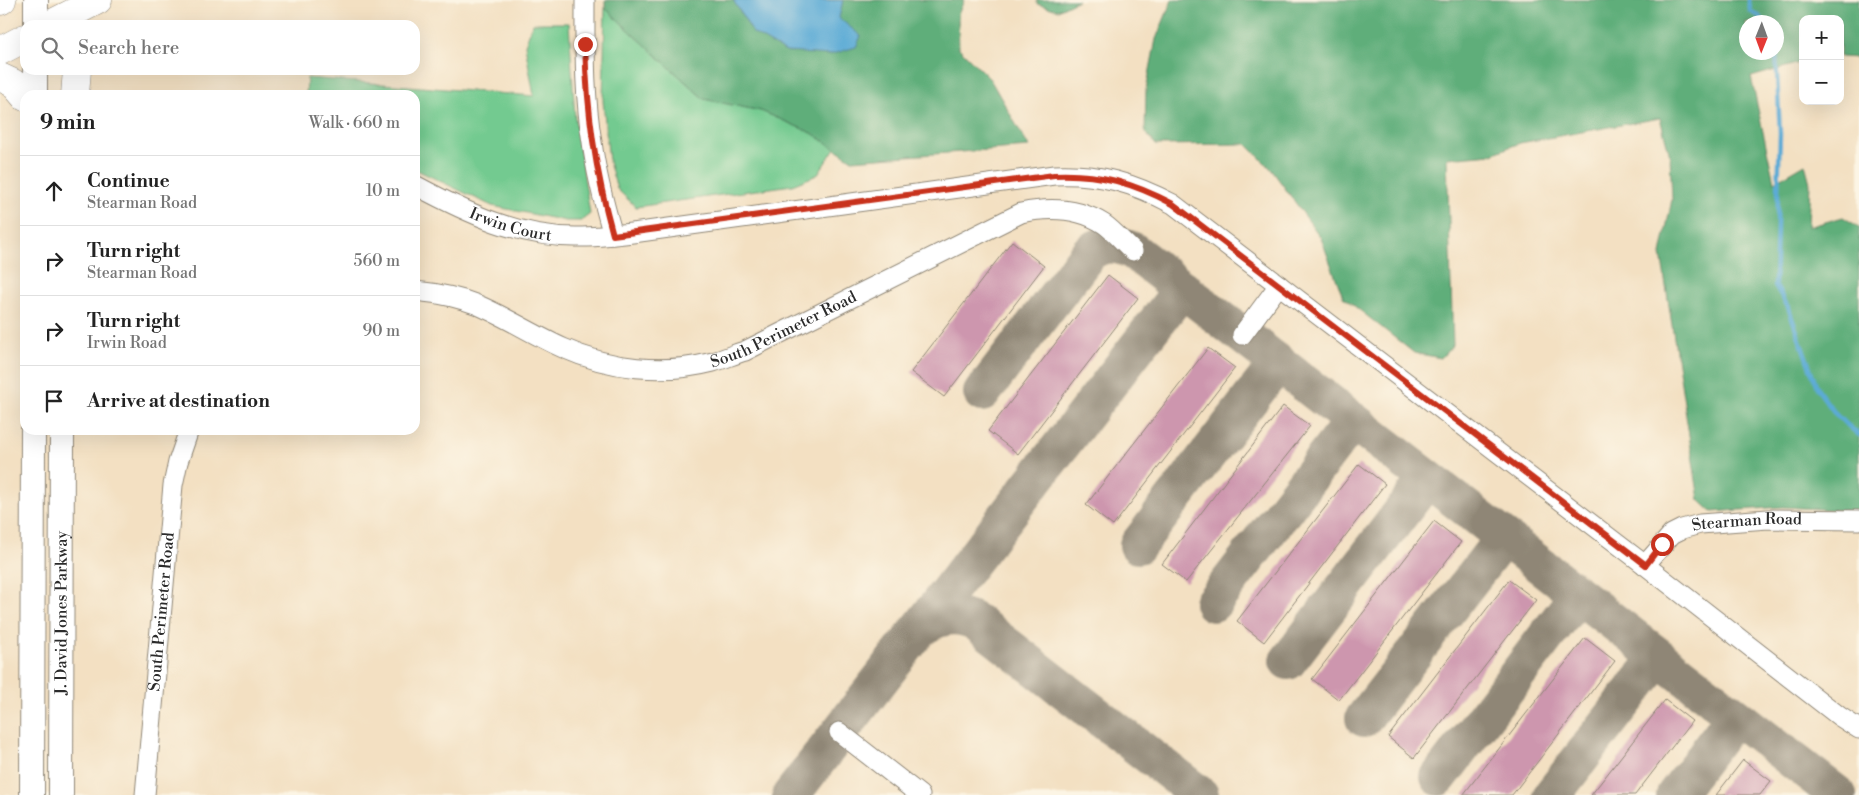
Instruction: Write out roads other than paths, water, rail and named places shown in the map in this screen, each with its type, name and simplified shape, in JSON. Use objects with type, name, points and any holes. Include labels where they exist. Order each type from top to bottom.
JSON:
[{"type":"highway","points":[[61,17],[98,0]]},
{"type":"highway","points":[[97,20],[113,0]]},
{"type":"highway","points":[[0,51],[20,41]]},
{"type":"highway","points":[[75,90],[77,75]]},
{"type":"highway","points":[[0,77],[12,83],[20,92]]},
{"type":"main road","points":[[36,0],[36,20]]},
{"type":"main road","points":[[35,75],[35,90]]},
{"type":"main road","points":[[64,75],[64,90]]},
{"type":"main road","name":"J. David Jones Parkway","points":[[32,795],[33,435]]},
{"type":"main road","name":"J. David Jones Parkway","points":[[60,795],[62,435]]},
{"type":"street","points":[[585,0],[589,122],[604,202],[613,235],[1044,177],[1078,174],[1103,177],[1126,183],[1173,204],[1646,565],[1839,716],[1859,729]]},
{"type":"street","name":"Irwin Court","points":[[420,188],[450,204],[510,228],[562,237],[581,238],[613,235]]},
{"type":"street","name":"South Perimeter Road","points":[[420,292],[457,298],[478,305],[563,348],[588,358],[613,365],[661,369],[713,362],[745,350],[1021,213],[1051,208],[1091,217],[1105,225],[1133,251]]},
{"type":"street","points":[[1242,335],[1279,285]]},
{"type":"street","name":"South Perimeter Road","points":[[144,795],[174,485],[178,462],[187,435]]},
{"type":"street","name":"Stearman Road","points":[[1646,565],[1672,534],[1700,524],[1768,519],[1859,520]]},
{"type":"street","points":[[839,732],[920,795]]},
{"type":"water","points":[[733,0],[843,0],[839,18],[861,36],[856,47],[829,55],[786,52],[753,33]]},
{"type":"waterway","points":[[1749,0],[1750,11],[1757,15]]},
{"type":"waterway","points":[[1776,60],[1780,134],[1775,285],[1788,307],[1818,390],[1837,416],[1859,435]]}]
